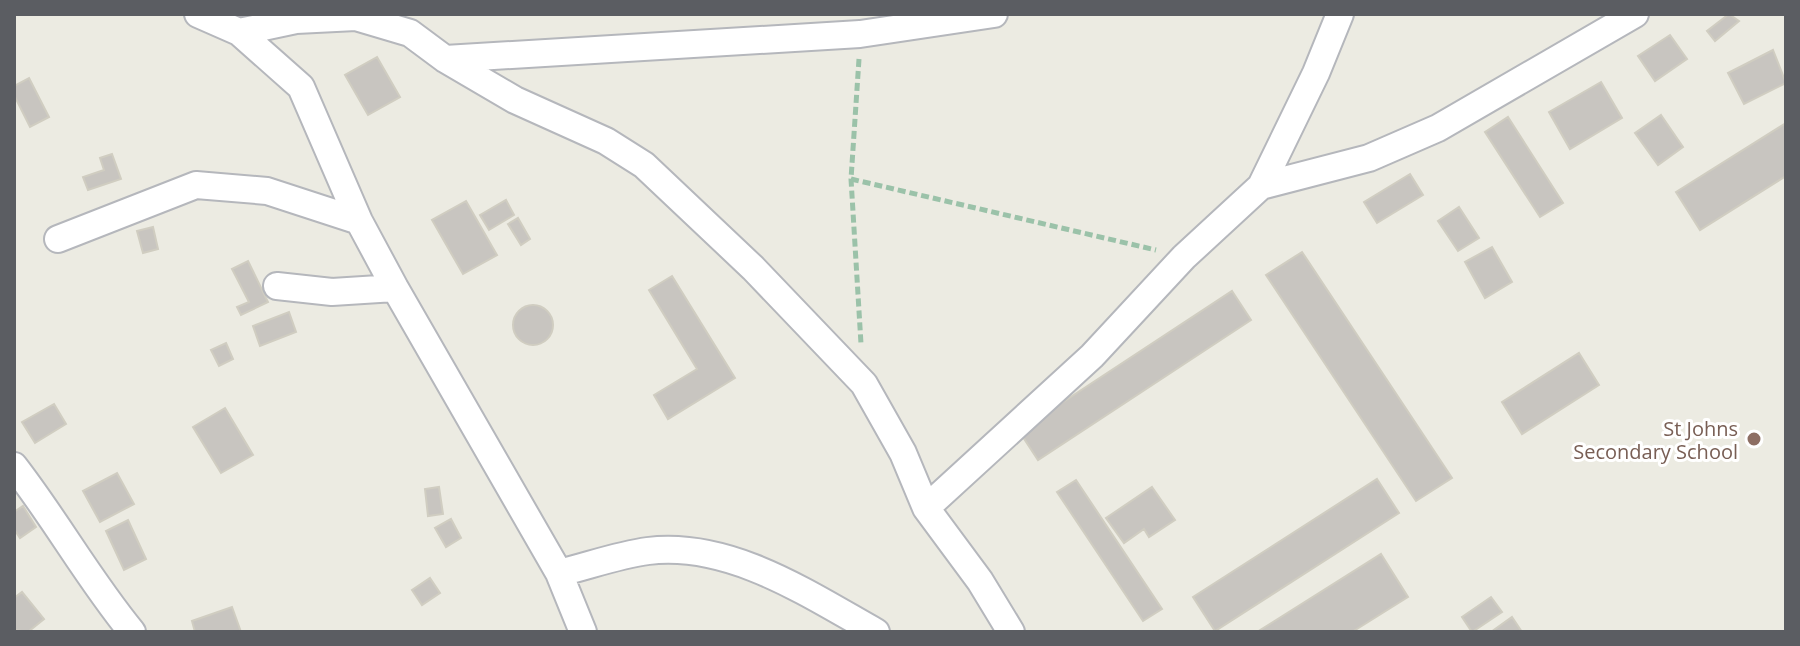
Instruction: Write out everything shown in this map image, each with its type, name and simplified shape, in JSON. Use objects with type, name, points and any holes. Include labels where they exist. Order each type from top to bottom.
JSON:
[{"type":"street","points":[[198,14],[239,32],[301,87],[359,221],[559,573],[583,632]]},
{"type":"street","points":[[445,59],[860,34],[994,14]]},
{"type":"street","points":[[926,508],[1092,356],[1184,257],[1261,186],[1316,73],[1340,14]]},
{"type":"street","points":[[1261,186],[1369,158],[1438,128],[1635,14]]},
{"type":"street","points":[[239,32],[296,20],[358,15],[410,33],[445,59],[515,100],[606,141],[644,165],[753,268],[864,384],[903,453],[926,508],[980,581],[1011,632]]},
{"type":"street","points":[[58,239],[196,185],[267,191],[359,221]]},
{"type":"street","points":[[277,286],[332,292],[395,288]]},
{"type":"street","points":[[14,466],[41,501],[106,601],[132,632]]},
{"type":"street","points":[[559,573],[650,551],[724,555],[817,599],[876,632]]},
{"type":"path","points":[[860,34],[851,179],[864,384]]},
{"type":"path","points":[[851,179],[1184,257]]},
{"type":"building","points":[[1729,14],[1739,21],[1715,41],[1707,31]]},
{"type":"building","points":[[1670,35],[1687,59],[1655,81],[1638,56]]},
{"type":"building","points":[[1773,50],[1786,83],[1744,104],[1728,73]]},
{"type":"building","points":[[377,57],[400,97],[368,115],[345,75]]},
{"type":"building","points":[[29,78],[49,117],[30,127],[14,95],[14,86]]},
{"type":"building","points":[[1601,82],[1622,118],[1570,149],[1549,112]]},
{"type":"building","points":[[1661,115],[1683,147],[1658,165],[1635,133]]},
{"type":"building","points":[[1508,117],[1563,203],[1540,217],[1485,132]]},
{"type":"building","points":[[1786,123],[1786,176],[1700,230],[1676,192]]},
{"type":"building","points":[[112,154],[121,179],[88,190],[83,177],[104,170],[100,158]]},
{"type":"building","points":[[1410,174],[1423,195],[1377,223],[1364,202]]},
{"type":"building","points":[[506,200],[514,215],[489,230],[480,215]]},
{"type":"building","points":[[466,201],[497,255],[463,274],[432,220]]},
{"type":"building","points":[[1459,207],[1479,238],[1458,251],[1438,221]]},
{"type":"building","points":[[518,218],[530,239],[521,245],[508,224]]},
{"type":"building","points":[[153,227],[158,249],[143,253],[137,231]]},
{"type":"building","points":[[1492,247],[1512,282],[1485,298],[1465,262]]},
{"type":"building","points":[[1302,252],[1452,478],[1416,501],[1266,275]]},
{"type":"building","points":[[248,261],[268,302],[241,315],[237,307],[249,302],[232,269]]},
{"type":"building","points":[[672,276],[735,378],[668,419],[654,395],[697,369],[649,290]]},
{"type":"building","points":[[1232,291],[1251,320],[1038,460],[1019,431]]},
{"type":"building","points":[[533,305],[547,311],[553,325],[547,339],[533,345],[519,339],[513,325],[519,311]]},
{"type":"building","points":[[289,312],[296,332],[260,346],[253,326]]},
{"type":"building","points":[[226,343],[233,359],[219,366],[211,350]]},
{"type":"building","points":[[1579,353],[1599,385],[1522,434],[1502,402]]},
{"type":"building","points":[[54,404],[66,424],[35,443],[22,422]]},
{"type":"building","points":[[225,408],[253,455],[221,473],[193,427]]},
{"type":"building","points":[[117,473],[134,504],[100,522],[83,491]]},
{"type":"building","points":[[1377,479],[1399,513],[1215,631],[1193,597]]},
{"type":"building","points":[[1076,480],[1162,609],[1143,621],[1057,492]]},
{"type":"building","points":[[439,487],[443,514],[428,516],[425,489]]},
{"type":"building","points":[[1152,487],[1175,520],[1149,537],[1144,529],[1124,543],[1106,518]]},
{"type":"building","points":[[23,506],[36,527],[20,538],[14,529],[14,512]]},
{"type":"building","points":[[451,519],[461,538],[446,547],[435,528]]},
{"type":"building","points":[[128,520],[146,559],[124,570],[106,531]]},
{"type":"building","points":[[1381,554],[1408,597],[1352,632],[1257,632]]},
{"type":"building","points":[[430,578],[440,593],[422,605],[412,590]]},
{"type":"building","points":[[22,592],[44,619],[28,632],[14,630],[14,598]]},
{"type":"building","points":[[1491,597],[1502,612],[1472,632],[1462,617]]},
{"type":"building","points":[[232,607],[241,632],[195,632],[192,621]]},
{"type":"building","points":[[1512,617],[1522,632],[1491,632]]},
{"type":"place","name":"St Johns Secondary School","points":[[1754,439]]}]
